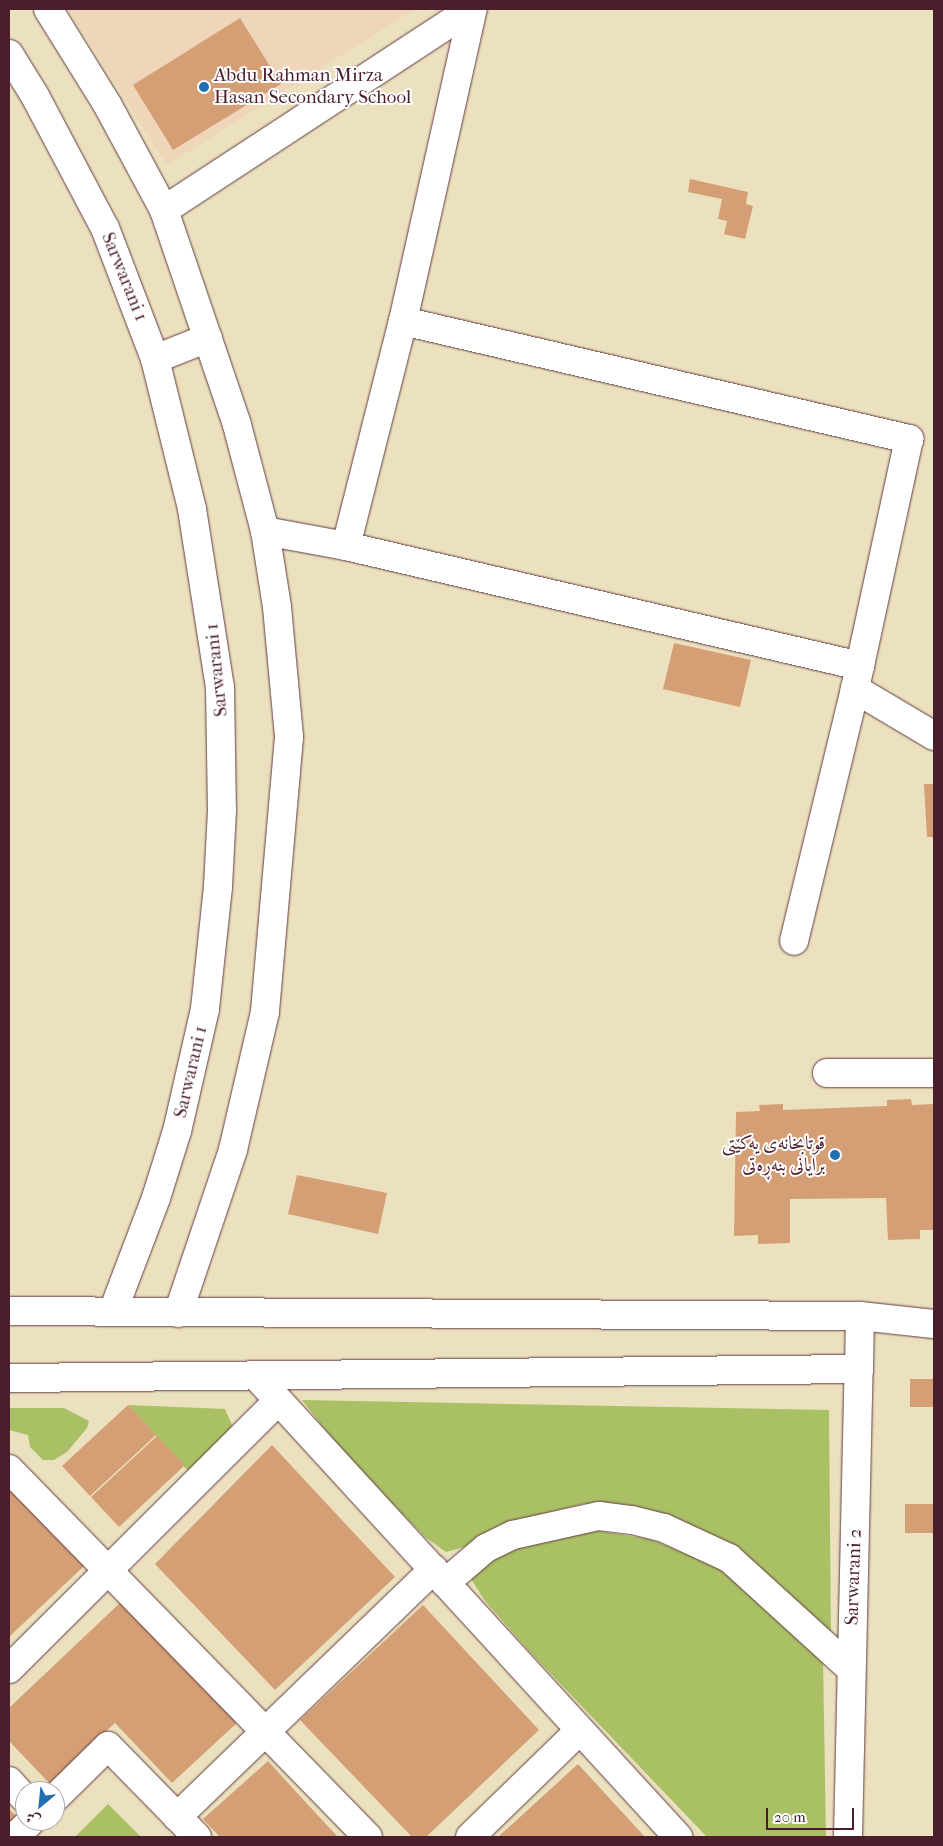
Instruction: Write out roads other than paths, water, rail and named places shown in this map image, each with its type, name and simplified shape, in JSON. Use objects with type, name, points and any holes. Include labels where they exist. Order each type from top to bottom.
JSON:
[{"type":"street","points":[[48,9],[107,104],[164,210],[237,424],[265,531],[277,607],[289,737],[265,1012],[233,1150],[178,1313]]},
{"type":"street","points":[[164,210],[472,9]]},
{"type":"street","points":[[346,546],[402,321],[472,9]]},
{"type":"street","name":"Sarwarani 1","points":[[9,54],[35,96],[105,228],[155,359],[192,509],[215,644],[223,729],[222,810],[212,951],[192,1074],[156,1198],[112,1311]]},
{"type":"street","points":[[402,321],[909,438],[858,678],[794,941]]},
{"type":"street","points":[[155,359],[208,338]]},
{"type":"street","points":[[265,531],[346,546],[858,678],[934,736]]},
{"type":"street","points":[[827,1073],[934,1073]]},
{"type":"street","points":[[9,1311],[860,1316],[934,1324]]},
{"type":"street","name":"Sarwarani 2","points":[[848,1837],[860,1316]]},
{"type":"street","points":[[9,1378],[257,1378],[859,1369]]},
{"type":"street","points":[[257,1378],[678,1837]]},
{"type":"street","points":[[9,1669],[278,1401]]},
{"type":"street","points":[[9,1469],[368,1837]]},
{"type":"street","points":[[177,1816],[265,1732],[440,1576],[486,1548],[513,1535],[599,1516],[632,1520],[664,1528],[729,1558],[851,1669]]},
{"type":"street","points":[[470,1837],[579,1731]]},
{"type":"street","points":[[65,1788],[108,1746],[198,1837]]},
{"type":"place","name":"Abdu Rahman Mirza Hasan Secondary School","points":[[204,87]]},
{"type":"place","name":"قوتابخانەی یەکێتی برایانی بنەڕەتی","points":[[835,1155]]}]
